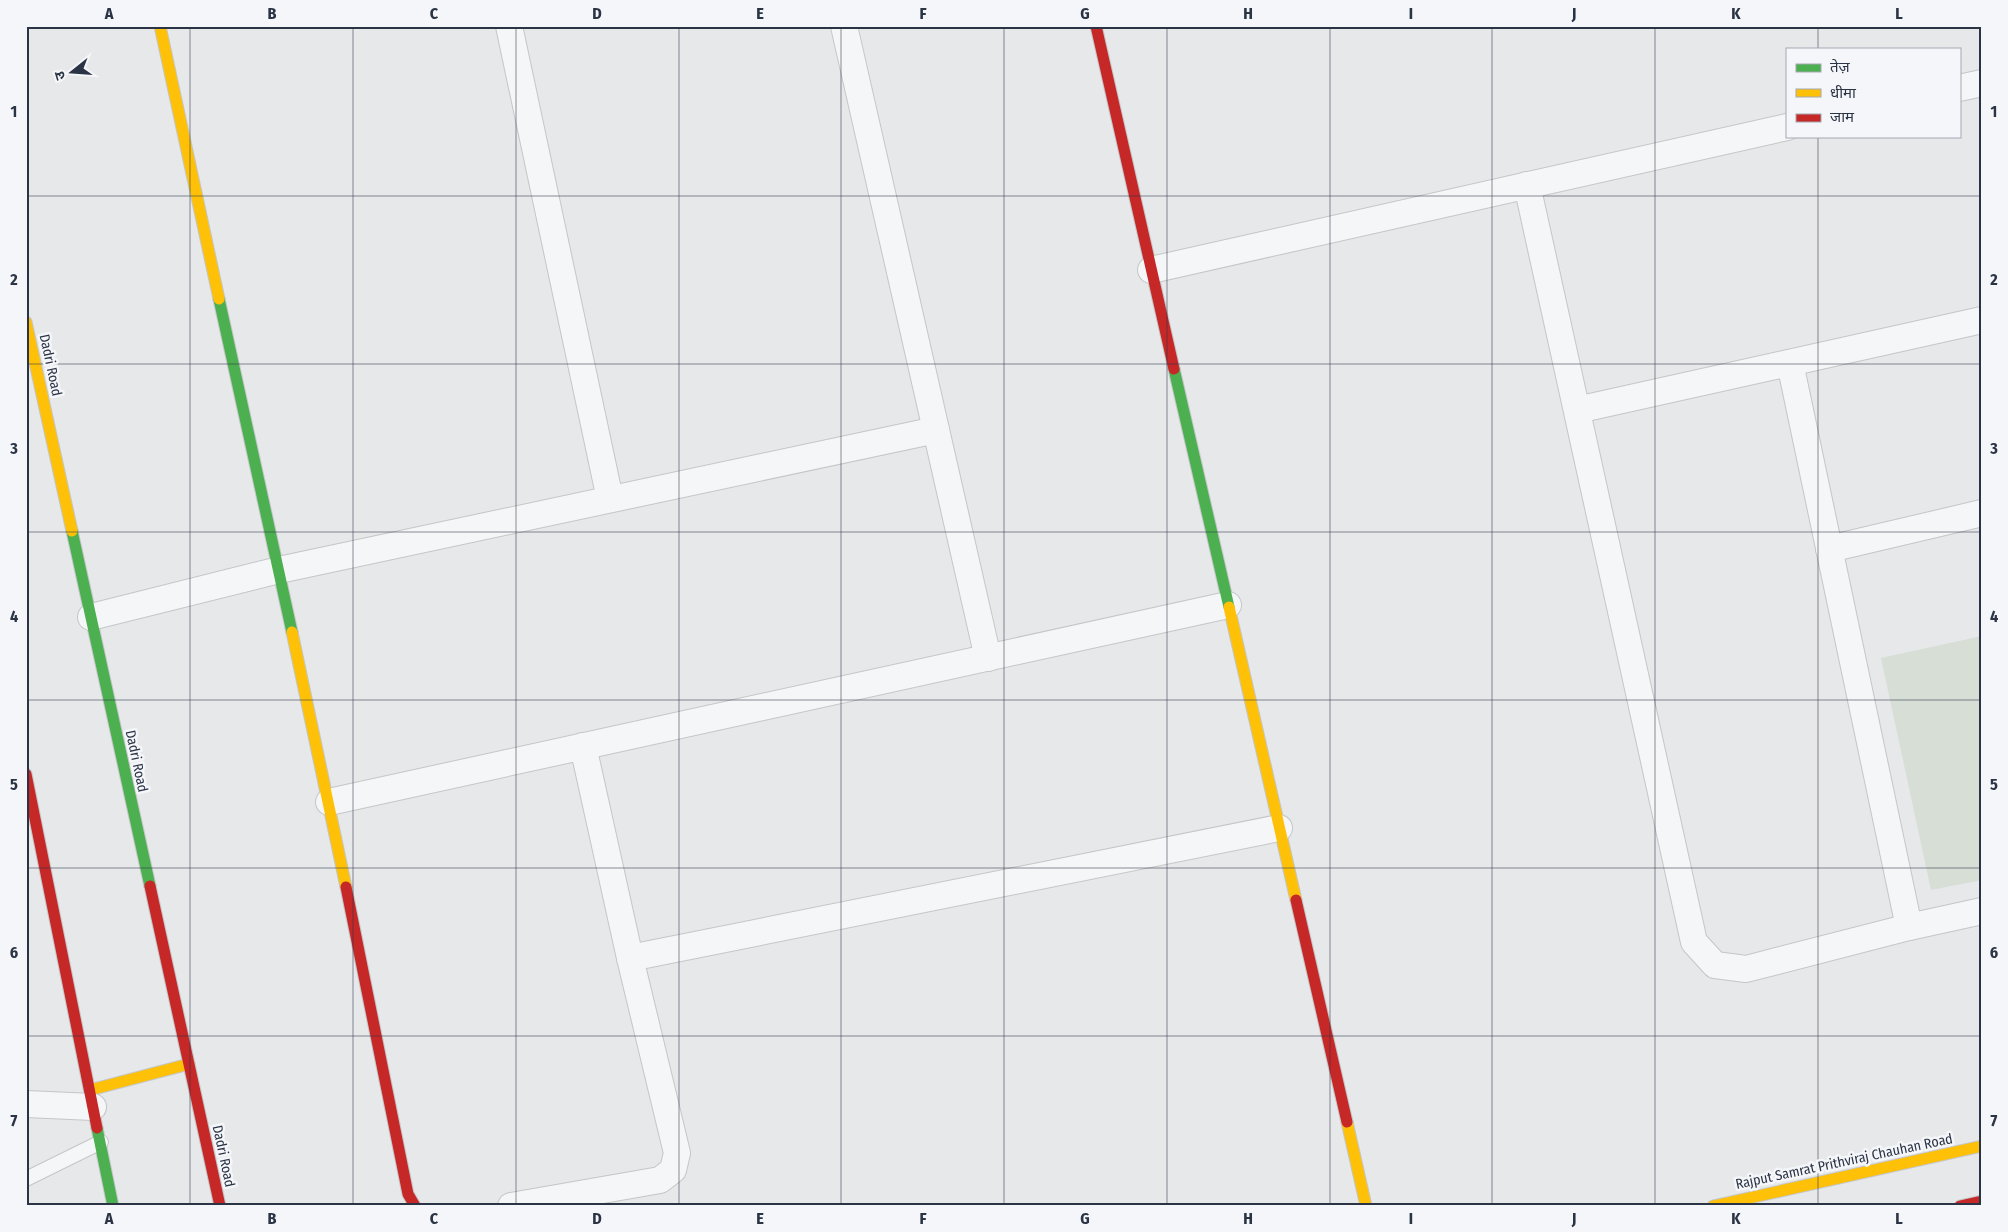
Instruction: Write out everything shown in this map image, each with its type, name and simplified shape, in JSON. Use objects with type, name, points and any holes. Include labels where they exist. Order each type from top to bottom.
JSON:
[{"type":"street","points":[[160,26],[279,570],[408,1194],[415,1206]]},
{"type":"street","points":[[844,26],[988,658]]},
{"type":"street","points":[[1096,26],[1366,1206]]},
{"type":"street","points":[[513,27],[610,499]]},
{"type":"street","points":[[1960,88],[1982,83]]},
{"type":"street","points":[[1151,270],[1786,127]]},
{"type":"street","points":[[1527,185],[1694,942],[1715,965],[1746,969],[1908,927],[1982,911]]},
{"type":"street","points":[[1577,410],[1982,320]]},
{"type":"street","name":"Dadri Road","points":[[26,322],[220,1206]]},
{"type":"street","points":[[1790,363],[1908,927]]},
{"type":"street","points":[[91,617],[279,570],[936,430]]},
{"type":"street","points":[[1829,549],[1982,513]]},
{"type":"street","points":[[328,802],[1228,605]]},
{"type":"street","points":[[511,1206],[660,1180],[673,1170],[677,1153],[630,958],[583,746]]},
{"type":"street","points":[[26,774],[114,1206]]},
{"type":"street","points":[[630,958],[1279,828]]},
{"type":"street","points":[[26,1104],[92,1098],[189,1064]]},
{"type":"street","name":"Rajput Samrat Prithviraj Chauhan Road","points":[[1713,1206],[1982,1146]]},
{"type":"street","points":[[1960,1206],[1982,1201]]},
{"type":"lane","points":[[26,1179],[100,1142]]},
{"type":"shaded area","points":[[1982,636],[1982,880],[1931,890],[1881,658]]},
{"type":"traffic: fast","points":[[219,299],[292,632]]},
{"type":"traffic: fast","points":[[1174,369],[1229,607]]},
{"type":"traffic: fast","points":[[72,531],[150,886]]},
{"type":"traffic: fast","points":[[97,1128],[113,1206]]},
{"type":"traffic: slow","points":[[160,26],[219,299]]},
{"type":"traffic: slow","points":[[26,322],[72,531]]},
{"type":"traffic: slow","points":[[1229,607],[1296,900]]},
{"type":"traffic: slow","points":[[292,632],[346,887]]},
{"type":"traffic: slow","points":[[90,1090],[189,1064]]},
{"type":"traffic: slow","points":[[1347,1122],[1366,1206]]},
{"type":"traffic: slow","points":[[1713,1206],[1982,1146]]},
{"type":"traffic: jam","points":[[1096,26],[1174,369]]},
{"type":"traffic: jam","points":[[26,774],[97,1128]]},
{"type":"traffic: jam","points":[[150,886],[220,1206]]},
{"type":"traffic: jam","points":[[346,887],[408,1194],[415,1206]]},
{"type":"traffic: jam","points":[[1296,900],[1347,1122]]},
{"type":"traffic: jam","points":[[1960,1206],[1982,1201]]}]
